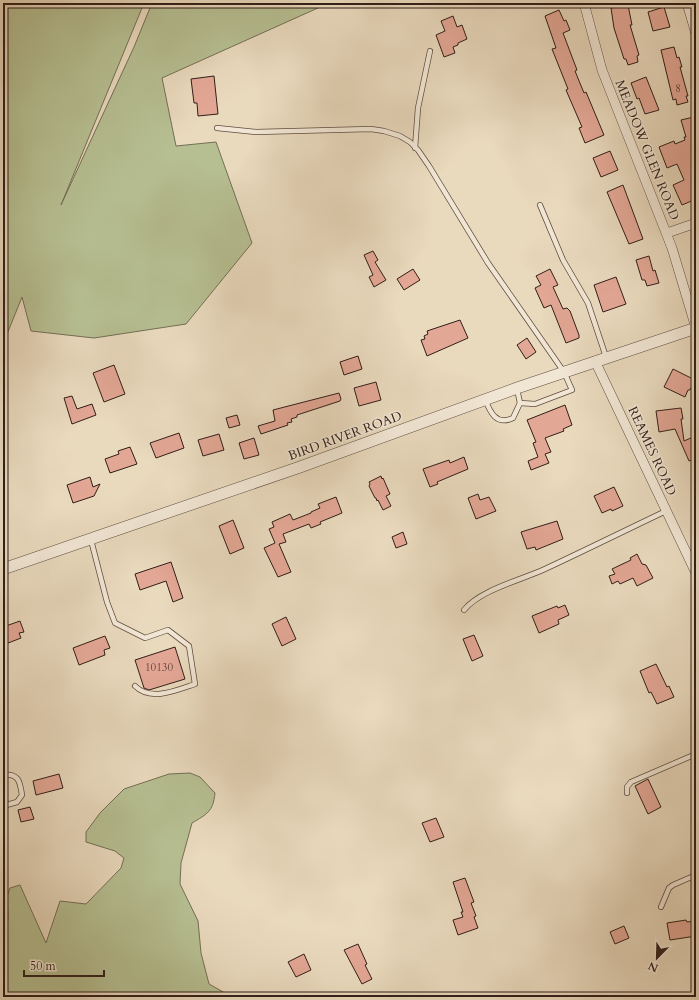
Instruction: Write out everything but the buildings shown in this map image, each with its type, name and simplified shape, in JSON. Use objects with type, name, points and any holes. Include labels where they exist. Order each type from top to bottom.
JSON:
[{"type":"street","name":"MEADOW GLEN ROAD","points":[[584,3],[602,70],[672,248],[696,328]]},
{"type":"street","points":[[687,3],[696,34]]},
{"type":"street","points":[[666,233],[696,223]]},
{"type":"street","name":"BIRD RIVER ROAD","points":[[3,569],[300,467],[485,399],[696,328]]},
{"type":"street","name":"REAMES ROAD","points":[[595,361],[696,573]]},
{"type":"lane","points":[[415,148],[418,108],[430,51]]},
{"type":"lane","points":[[217,128],[262,132],[371,129],[400,136],[410,142],[429,166],[488,263],[564,372],[572,390],[535,404],[520,403]]},
{"type":"lane","points":[[540,205],[563,260],[588,303],[606,358]]},
{"type":"lane","points":[[485,399],[493,415],[497,419],[503,421],[513,418],[520,403],[517,388]]},
{"type":"lane","points":[[464,610],[469,604],[481,596],[544,570],[666,511]]},
{"type":"lane","points":[[90,538],[107,602],[115,623],[145,638],[168,630],[189,646],[195,684],[164,694],[141,692],[135,686]]},
{"type":"lane","points":[[627,793],[627,787],[631,782],[696,754]]},
{"type":"lane","points":[[3,775],[13,775],[17,777],[21,783],[22,795],[17,802],[3,806]]},
{"type":"lane","points":[[662,907],[669,888],[696,874]]},
{"type":"green space","points":[[3,3],[144,3],[61,205],[134,47],[152,3],[329,3],[162,78],[176,146],[216,142],[252,243],[186,324],[94,338],[31,331],[22,297],[3,344]]},
{"type":"green space","points":[[190,773],[200,777],[215,793],[213,804],[208,812],[192,823],[181,863],[180,884],[198,921],[201,953],[209,984],[232,997],[3,997],[3,928],[6,927],[8,918],[7,897],[10,888],[20,885],[46,943],[60,901],[86,904],[121,868],[124,858],[115,851],[86,842],[86,832],[100,813],[124,789],[169,774]]}]
